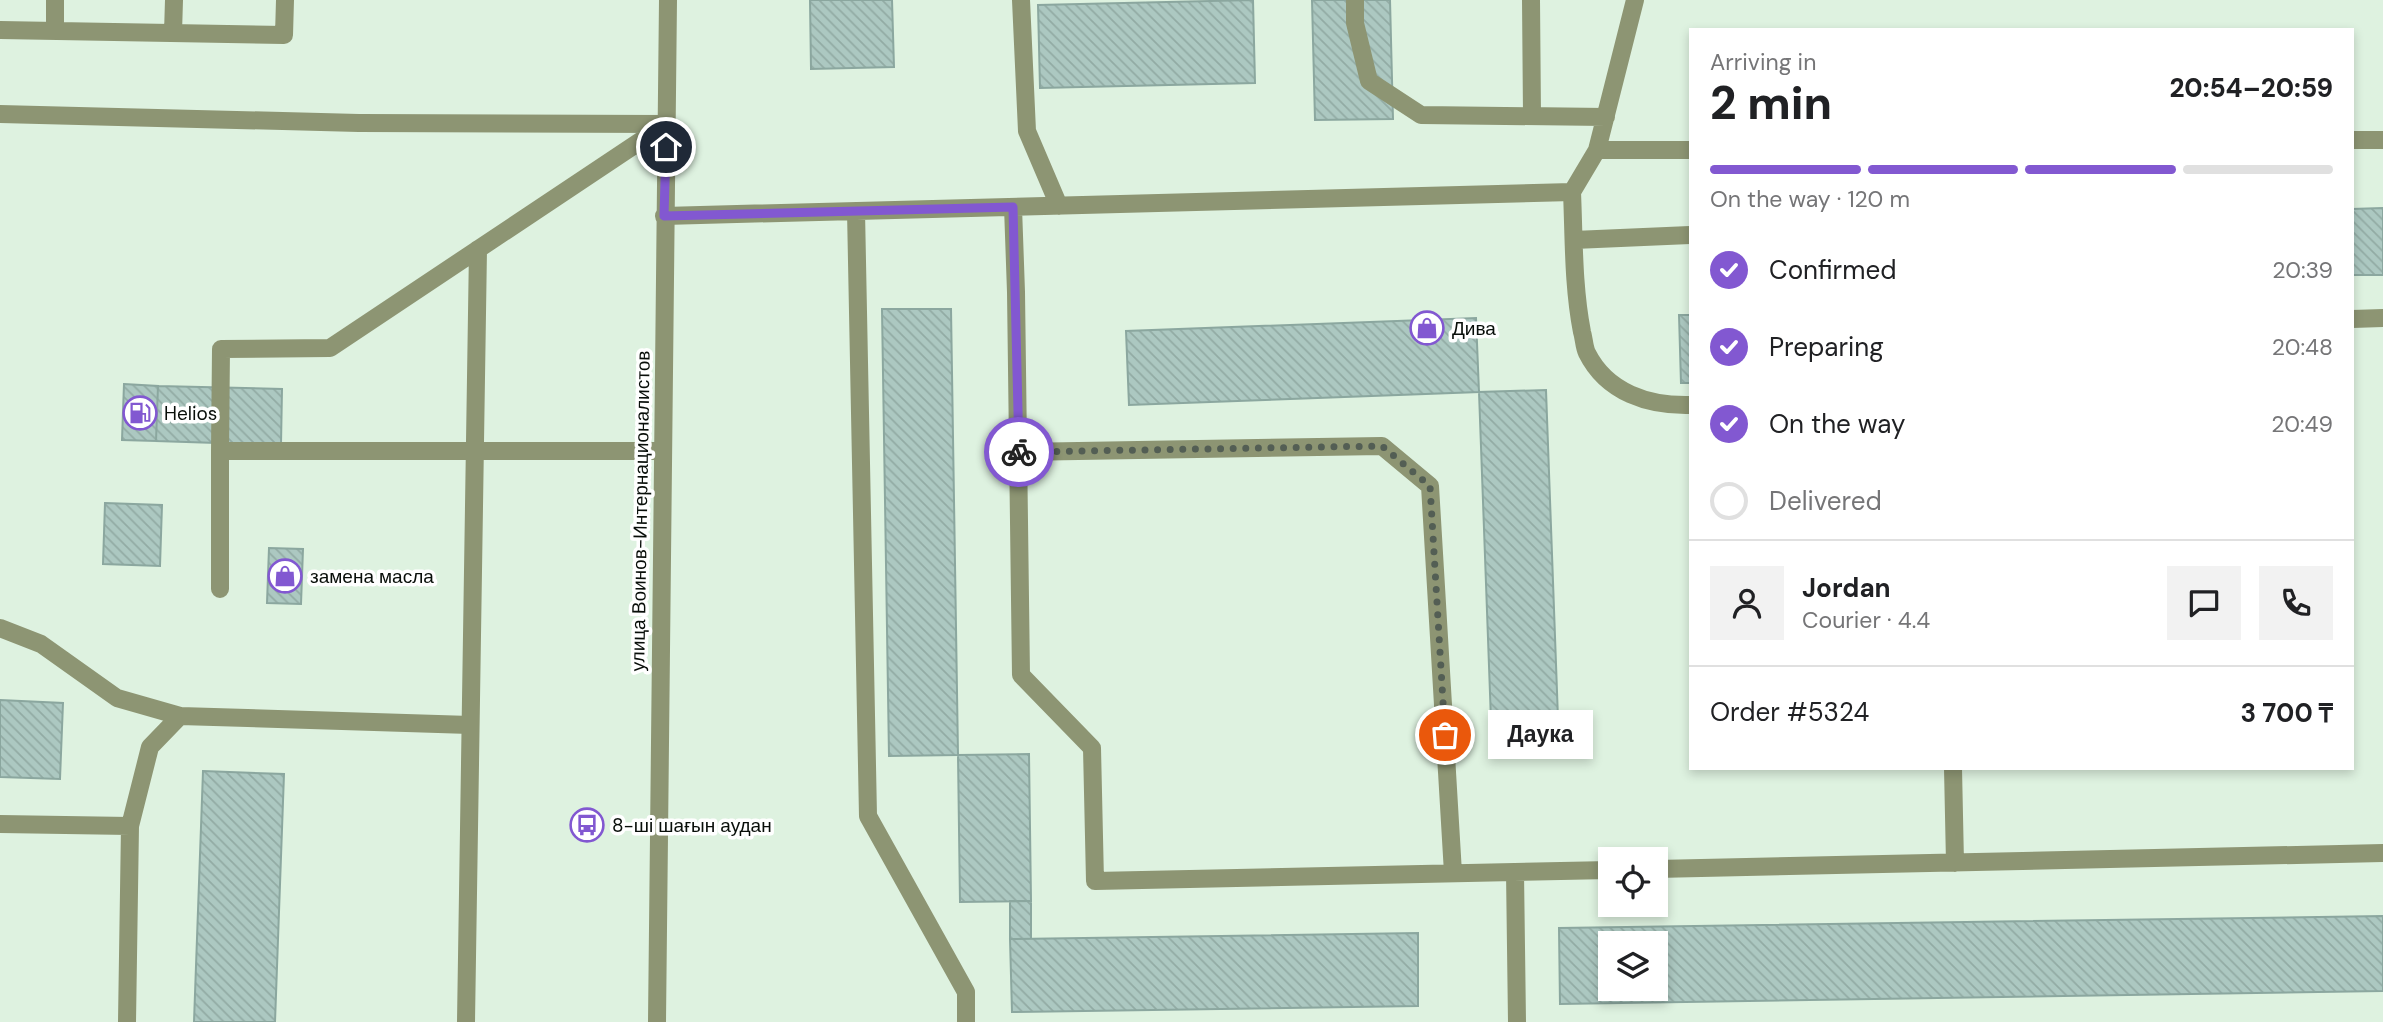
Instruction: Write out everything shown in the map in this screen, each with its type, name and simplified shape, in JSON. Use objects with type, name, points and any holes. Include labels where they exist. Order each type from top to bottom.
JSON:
[{"type":"street","points":[[55,0],[55,31]]},
{"type":"street","points":[[173,33],[174,0]]},
{"type":"street","points":[[0,30],[284,35],[285,0]]},
{"type":"street","name":"улица Воинов-Интернационалистов","points":[[657,1022],[668,0]]},
{"type":"street","points":[[1021,0],[1027,131],[1059,206]]},
{"type":"street","points":[[1355,0],[1355,23],[1369,81],[1421,115],[1606,117]]},
{"type":"street","points":[[1531,0],[1532,117]]},
{"type":"street","points":[[1635,0],[1597,150],[1572,192],[1578,311],[1586,352],[1606,380],[1637,399],[1665,405],[1689,405]]},
{"type":"street","points":[[0,114],[359,122],[666,124]]},
{"type":"street","points":[[220,589],[221,349],[330,348],[666,124]]},
{"type":"street","points":[[2354,140],[2383,140]]},
{"type":"street","points":[[1597,150],[1689,150]]},
{"type":"street","points":[[664,216],[1572,192]]},
{"type":"street","points":[[1013,207],[1021,675],[1092,748],[1095,881],[1598,870]]},
{"type":"street","points":[[856,211],[869,816],[966,992],[966,1022]]},
{"type":"street","points":[[1574,240],[1689,235]]},
{"type":"street","points":[[466,1022],[478,249]]},
{"type":"street","points":[[2354,319],[2383,318]]},
{"type":"street","points":[[1019,452],[1382,446],[1430,486],[1453,873]]},
{"type":"street","points":[[220,450],[662,451]]},
{"type":"street","points":[[0,628],[41,644],[117,698],[180,716],[470,725]]},
{"type":"street","points":[[127,1022],[130,826],[150,747],[180,716]]},
{"type":"street","points":[[1952,770],[1955,863]]},
{"type":"street","points":[[0,824],[130,826]]},
{"type":"street","points":[[1668,869],[2383,853]]},
{"type":"street","points":[[1515,872],[1517,1022]]},
{"type":"building","points":[[810,0],[892,0],[894,67],[811,69]]},
{"type":"building","points":[[1253,0],[1255,83],[1040,88],[1038,5]]},
{"type":"building","points":[[1312,0],[1390,0],[1393,119],[1315,120]]},
{"type":"building","points":[[2383,208],[2383,275],[2354,275],[2354,209]]},
{"type":"building","points":[[882,309],[951,309],[958,755],[889,756]]},
{"type":"building","points":[[1679,315],[1689,315],[1689,383],[1681,383]]},
{"type":"building","points":[[1476,318],[1479,392],[1129,405],[1126,331]]},
{"type":"building","name":"Helios","points":[[124,384],[158,386],[156,441],[122,440]]},
{"type":"building","points":[[158,386],[282,389],[281,445],[156,441]]},
{"type":"building","points":[[1546,390],[1559,746],[1492,748],[1479,392]]},
{"type":"building","points":[[105,503],[162,505],[160,566],[103,564]]},
{"type":"building","name":"замена масла","points":[[269,548],[303,549],[301,604],[267,603]]},
{"type":"building","points":[[0,700],[63,703],[60,779],[0,777]]},
{"type":"building","points":[[1029,754],[1031,901],[960,902],[958,755]]},
{"type":"building","points":[[203,771],[284,774],[275,1022],[194,1022]]},
{"type":"building","points":[[1010,901],[1031,901],[1031,939],[1010,939]]},
{"type":"building","points":[[2383,916],[2383,991],[1560,1004],[1559,928]]},
{"type":"building","points":[[1418,933],[1418,1006],[1012,1012],[1010,939]]},
{"type":"way so far","points":[[1019,452],[1382,446],[1430,486],[1445,735]]},
{"type":"place","name":"Дива","points":[[1427,328]]},
{"type":"place","name":"Helios","points":[[140,413]]},
{"type":"place","name":"замена масла","points":[[285,576]]},
{"type":"place","name":"Даука","points":[[1445,735]]},
{"type":"place","name":"8-ші шағын аудан","points":[[587,825]]},
{"type":"route","points":[[666,147],[664,216],[1013,207],[1019,452]]}]
